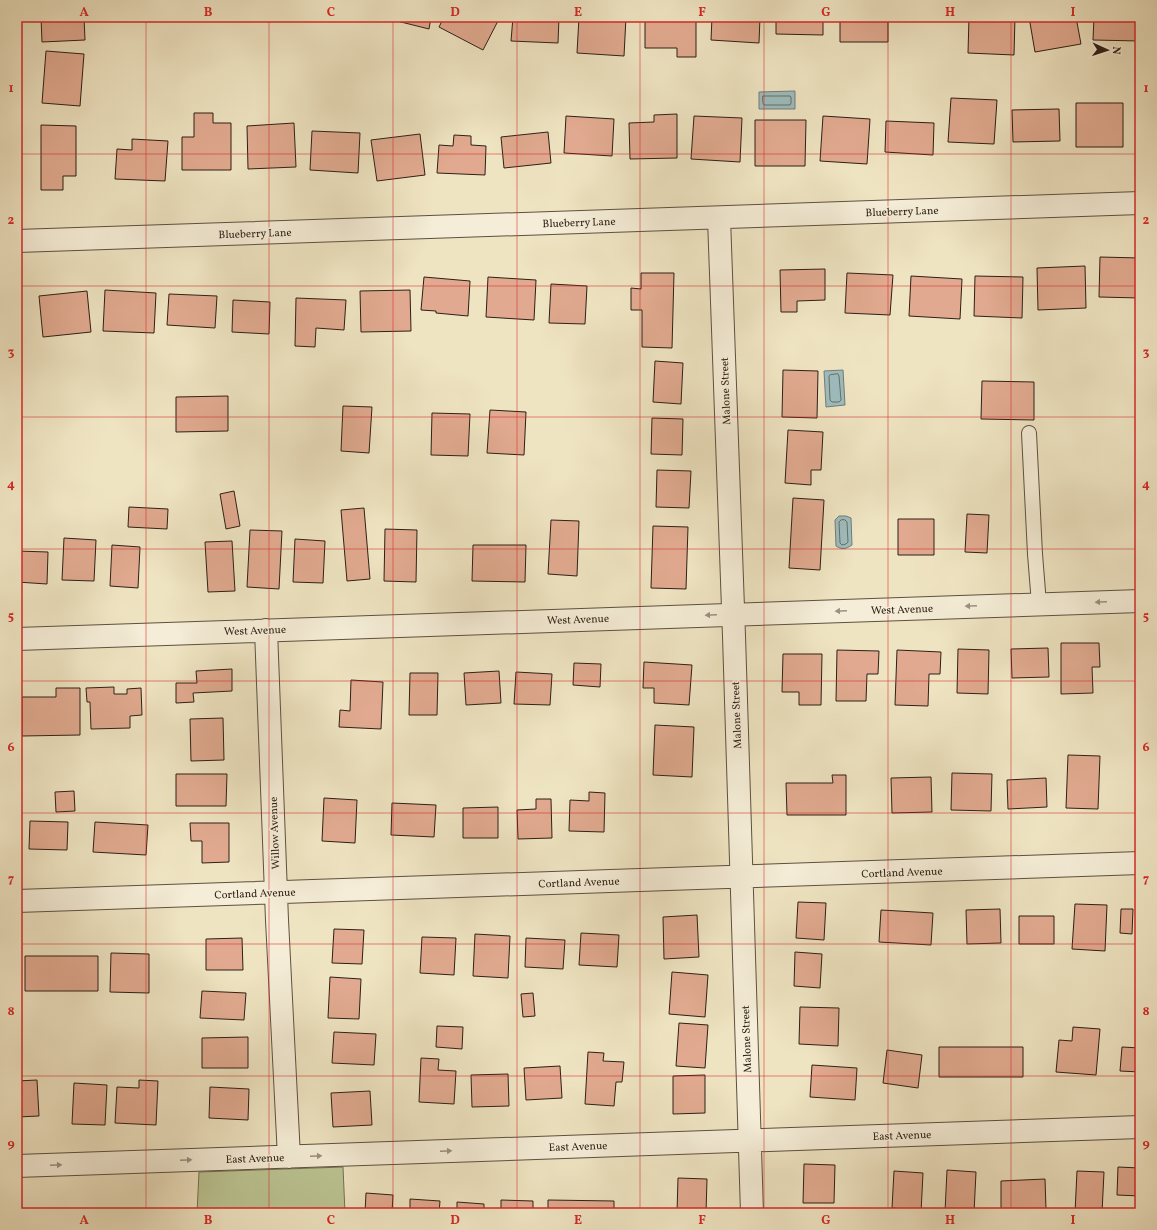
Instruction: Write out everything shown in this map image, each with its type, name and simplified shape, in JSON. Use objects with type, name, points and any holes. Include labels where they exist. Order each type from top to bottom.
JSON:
[{"type":"street","name":"Blueberry Lane","points":[[17,241],[1140,203]]},
{"type":"street","name":"Malone Street","points":[[718,218],[733,614],[752,1213]]},
{"type":"street","name":"West Avenue","points":[[17,639],[1140,601]]},
{"type":"street","name":"Willow Avenue","points":[[266,630],[276,892],[289,1157]]},
{"type":"street","name":"Cortland Avenue","points":[[17,901],[1140,863]]},
{"type":"street","name":"East Avenue","points":[[17,1166],[750,1139],[1140,1127]]},
{"type":"lane","points":[[1029,433],[1035,554],[1040,604]]},
{"type":"green space","points":[[343,1167],[345,1213],[197,1213],[199,1172]]},
{"type":"water","points":[[795,91],[795,109],[759,109],[759,92]]},
{"type":"water","points":[[843,370],[845,405],[826,407],[824,371]]},
{"type":"water","points":[[839,516],[851,518],[852,545],[844,548],[836,546],[835,520]]},
{"type":"building","points":[[41,17],[84,17],[85,40],[42,42]]},
{"type":"building","points":[[381,17],[431,17],[429,29]]},
{"type":"building","points":[[444,17],[500,17],[483,50],[439,27]]},
{"type":"building","points":[[513,17],[559,17],[558,43],[511,41]]},
{"type":"building","points":[[579,17],[626,17],[624,56],[577,53]]},
{"type":"building","points":[[712,17],[760,17],[759,43],[711,40]]},
{"type":"building","points":[[776,17],[823,17],[823,35],[776,34]]},
{"type":"building","points":[[840,17],[888,17],[888,42],[840,42]]},
{"type":"building","points":[[969,17],[1015,17],[1014,55],[968,53]]},
{"type":"building","points":[[1029,17],[1076,17],[1081,44],[1035,52]]},
{"type":"building","points":[[1094,17],[1140,17],[1140,41],[1093,40]]},
{"type":"building","points":[[645,18],[696,18],[696,57],[677,57],[677,48],[645,48]]},
{"type":"building","points":[[46,51],[84,54],[80,106],[42,103]]},
{"type":"building","points":[[951,98],[997,100],[994,144],[948,142]]},
{"type":"building","points":[[1076,103],[1123,103],[1123,147],[1076,147]]},
{"type":"building","points":[[1059,109],[1060,141],[1013,142],[1012,110]]},
{"type":"building","points":[[194,113],[213,113],[213,123],[231,123],[231,170],[182,170],[182,137],[194,137]]},
{"type":"building","points":[[677,114],[677,158],[630,159],[629,123],[654,122],[654,115]]},
{"type":"building","points":[[566,116],[614,119],[612,156],[564,153]]},
{"type":"building","points":[[694,116],[742,118],[740,162],[691,159]]},
{"type":"building","points":[[823,116],[870,119],[867,164],[820,161]]},
{"type":"building","points":[[755,120],[806,120],[805,166],[755,166]]},
{"type":"building","points":[[886,121],[934,123],[933,155],[885,152]]},
{"type":"building","points":[[294,123],[296,167],[248,169],[247,126]]},
{"type":"building","points":[[41,125],[76,126],[76,176],[63,176],[63,190],[41,190]]},
{"type":"building","points":[[312,131],[360,133],[358,173],[310,170]]},
{"type":"building","points":[[548,132],[551,163],[504,168],[501,137]]},
{"type":"building","points":[[420,134],[425,175],[377,181],[371,140]]},
{"type":"building","points":[[454,135],[471,136],[471,145],[486,146],[485,175],[437,173],[439,145],[453,146]]},
{"type":"building","points":[[132,139],[168,141],[165,181],[115,179],[117,149],[132,150]]},
{"type":"building","points":[[1100,257],[1140,258],[1140,298],[1099,297]]},
{"type":"building","points":[[1085,266],[1086,308],[1038,310],[1037,268]]},
{"type":"building","points":[[825,269],[825,300],[797,301],[797,312],[781,312],[780,270]]},
{"type":"building","points":[[641,273],[674,273],[672,348],[642,347],[642,310],[631,310],[631,288],[641,289]]},
{"type":"building","points":[[847,273],[893,275],[890,315],[845,313]]},
{"type":"building","points":[[911,276],[962,279],[960,319],[909,316]]},
{"type":"building","points":[[975,276],[1023,277],[1022,318],[974,316]]},
{"type":"building","points":[[424,277],[470,281],[468,316],[421,310]]},
{"type":"building","points":[[488,277],[536,280],[534,320],[486,317]]},
{"type":"building","points":[[551,284],[587,286],[585,324],[549,323]]},
{"type":"building","points":[[105,290],[156,293],[154,333],[103,331]]},
{"type":"building","points":[[410,290],[411,331],[361,332],[360,291]]},
{"type":"building","points":[[87,291],[91,332],[43,337],[39,296]]},
{"type":"building","points":[[169,294],[217,296],[215,328],[167,325]]},
{"type":"building","points":[[296,298],[346,300],[344,330],[316,328],[315,347],[295,346]]},
{"type":"building","points":[[233,300],[270,302],[269,334],[232,332]]},
{"type":"building","points":[[655,361],[683,363],[681,404],[653,402]]},
{"type":"building","points":[[783,370],[818,371],[817,418],[782,417]]},
{"type":"building","points":[[982,381],[1034,382],[1034,420],[981,419]]},
{"type":"building","points":[[228,396],[228,431],[176,432],[176,397]]},
{"type":"building","points":[[343,406],[372,407],[369,453],[341,451]]},
{"type":"building","points":[[490,410],[526,412],[524,455],[487,453]]},
{"type":"building","points":[[432,413],[470,414],[468,456],[431,455]]},
{"type":"building","points":[[652,418],[683,419],[682,455],[651,454]]},
{"type":"building","points":[[788,430],[823,432],[821,470],[811,470],[811,485],[785,483]]},
{"type":"building","points":[[657,470],[691,471],[689,508],[656,507]]},
{"type":"building","points":[[234,491],[240,526],[226,529],[220,494]]},
{"type":"building","points":[[793,498],[824,500],[820,570],[789,568]]},
{"type":"building","points":[[129,507],[168,509],[167,529],[128,527]]},
{"type":"building","points":[[364,508],[370,579],[347,581],[341,510]]},
{"type":"building","points":[[967,514],[989,515],[987,553],[965,552]]},
{"type":"building","points":[[898,519],[934,519],[934,555],[898,555]]},
{"type":"building","points":[[551,520],[579,521],[577,576],[548,574]]},
{"type":"building","points":[[653,526],[688,527],[686,589],[651,588]]},
{"type":"building","points":[[385,529],[417,530],[416,582],[384,581]]},
{"type":"building","points":[[250,530],[282,531],[279,589],[247,587]]},
{"type":"building","points":[[64,538],[96,540],[94,581],[62,580]]},
{"type":"building","points":[[295,539],[325,541],[323,583],[293,582]]},
{"type":"building","points":[[232,541],[235,591],[208,592],[205,542]]},
{"type":"building","points":[[112,545],[140,547],[138,588],[110,586]]},
{"type":"building","points":[[473,545],[526,545],[525,582],[472,581]]},
{"type":"building","points":[[17,551],[48,552],[47,584],[17,582]]},
{"type":"building","points":[[1061,643],[1099,643],[1100,667],[1092,667],[1093,693],[1061,694]]},
{"type":"building","points":[[1048,648],[1049,677],[1012,678],[1011,649]]},
{"type":"building","points":[[958,649],[989,650],[988,694],[957,693]]},
{"type":"building","points":[[837,650],[879,651],[878,674],[867,674],[866,701],[836,701]]},
{"type":"building","points":[[897,650],[941,652],[940,674],[929,674],[928,706],[895,705]]},
{"type":"building","points":[[783,654],[822,654],[821,705],[799,705],[799,692],[782,692]]},
{"type":"building","points":[[644,662],[692,665],[689,705],[654,703],[654,688],[643,688]]},
{"type":"building","points":[[574,663],[601,664],[600,687],[573,685]]},
{"type":"building","points":[[232,669],[232,691],[193,693],[194,702],[176,703],[176,683],[197,683],[196,671]]},
{"type":"building","points":[[499,671],[501,703],[466,705],[464,673]]},
{"type":"building","points":[[516,672],[552,674],[550,705],[514,704]]},
{"type":"building","points":[[410,673],[438,673],[437,715],[409,715]]},
{"type":"building","points":[[351,680],[383,682],[381,729],[339,727],[340,710],[350,711]]},
{"type":"building","points":[[114,687],[114,694],[127,694],[127,689],[141,688],[142,715],[130,716],[130,728],[91,729],[90,702],[87,702],[86,688]]},
{"type":"building","points":[[56,688],[80,688],[80,735],[22,736],[22,697],[56,697]]},
{"type":"building","points":[[223,718],[224,760],[191,761],[190,719]]},
{"type":"building","points":[[655,725],[694,727],[692,777],[653,775]]},
{"type":"building","points":[[1068,755],[1100,756],[1098,809],[1066,808]]},
{"type":"building","points":[[952,773],[992,774],[991,811],[951,810]]},
{"type":"building","points":[[176,774],[227,774],[226,806],[176,806]]},
{"type":"building","points":[[832,775],[846,775],[846,815],[787,815],[786,783],[833,783]]},
{"type":"building","points":[[931,777],[932,812],[892,813],[891,778]]},
{"type":"building","points":[[1046,778],[1047,807],[1008,809],[1007,780]]},
{"type":"building","points":[[74,791],[75,811],[56,812],[55,792]]},
{"type":"building","points":[[589,792],[605,793],[604,832],[569,831],[570,800],[589,801]]},
{"type":"building","points":[[324,798],[357,800],[355,843],[322,841]]},
{"type":"building","points":[[536,799],[551,799],[552,838],[518,839],[517,810],[536,809]]},
{"type":"building","points":[[392,803],[436,805],[434,837],[391,835]]},
{"type":"building","points":[[498,807],[498,838],[463,838],[463,808]]},
{"type":"building","points":[[30,821],[68,822],[67,850],[29,849]]},
{"type":"building","points":[[95,822],[148,825],[146,855],[93,852]]},
{"type":"building","points":[[190,823],[229,823],[229,862],[202,863],[202,841],[191,841]]},
{"type":"building","points":[[798,902],[826,903],[824,940],[796,938]]},
{"type":"building","points":[[1075,904],[1107,905],[1105,951],[1072,949]]},
{"type":"building","points":[[1000,909],[1001,943],[967,944],[966,910]]},
{"type":"building","points":[[1121,909],[1133,909],[1132,934],[1120,933]]},
{"type":"building","points":[[881,910],[933,913],[931,945],[879,942]]},
{"type":"building","points":[[697,915],[699,957],[664,959],[663,917]]},
{"type":"building","points":[[1019,916],[1054,916],[1054,944],[1019,944]]},
{"type":"building","points":[[334,929],[364,930],[362,964],[332,963]]},
{"type":"building","points":[[581,933],[619,935],[617,967],[579,965]]},
{"type":"building","points":[[475,934],[510,936],[508,978],[473,976]]},
{"type":"building","points":[[422,937],[456,938],[454,975],[420,973]]},
{"type":"building","points":[[242,938],[243,970],[206,970],[206,939]]},
{"type":"building","points":[[526,938],[565,940],[563,969],[525,967]]},
{"type":"building","points":[[795,952],[822,954],[820,988],[794,986]]},
{"type":"building","points":[[111,953],[149,954],[149,993],[110,992]]},
{"type":"building","points":[[25,956],[98,956],[98,991],[25,991]]},
{"type":"building","points":[[672,972],[708,975],[705,1017],[669,1014]]},
{"type":"building","points":[[330,977],[361,979],[359,1019],[328,1018]]},
{"type":"building","points":[[202,991],[246,993],[244,1020],[200,1018]]},
{"type":"building","points":[[533,993],[535,1016],[523,1017],[521,994]]},
{"type":"building","points":[[800,1007],[839,1008],[838,1046],[799,1044]]},
{"type":"building","points":[[679,1023],[708,1025],[705,1068],[676,1066]]},
{"type":"building","points":[[437,1026],[463,1027],[462,1049],[436,1047]]},
{"type":"building","points":[[1073,1027],[1100,1029],[1096,1075],[1056,1072],[1059,1040],[1072,1041]]},
{"type":"building","points":[[334,1032],[376,1034],[374,1065],[332,1063]]},
{"type":"building","points":[[248,1037],[248,1068],[202,1068],[202,1038]]},
{"type":"building","points":[[939,1047],[1023,1047],[1023,1077],[939,1077]]},
{"type":"building","points":[[1122,1047],[1140,1048],[1140,1072],[1120,1071]]},
{"type":"building","points":[[887,1050],[922,1055],[918,1088],[883,1083]]},
{"type":"building","points":[[588,1052],[604,1053],[603,1061],[624,1062],[622,1082],[616,1082],[614,1106],[585,1104]]},
{"type":"building","points":[[421,1058],[439,1059],[438,1070],[456,1071],[454,1104],[419,1102]]},
{"type":"building","points":[[812,1065],[857,1068],[855,1100],[810,1097]]},
{"type":"building","points":[[560,1066],[562,1098],[526,1100],[524,1068]]},
{"type":"building","points":[[508,1074],[509,1106],[472,1107],[471,1075]]},
{"type":"building","points":[[705,1075],[705,1113],[673,1114],[673,1076]]},
{"type":"building","points":[[37,1080],[39,1116],[17,1117],[17,1081]]},
{"type":"building","points":[[139,1080],[158,1081],[156,1125],[115,1123],[117,1087],[139,1088]]},
{"type":"building","points":[[74,1083],[107,1085],[105,1125],[72,1124]]},
{"type":"building","points":[[210,1087],[249,1089],[248,1120],[209,1118]]},
{"type":"building","points":[[370,1091],[372,1125],[333,1127],[331,1093]]},
{"type":"building","points":[[804,1164],[835,1165],[834,1203],[803,1203]]},
{"type":"building","points":[[1118,1167],[1140,1168],[1140,1196],[1117,1195]]},
{"type":"building","points":[[947,1170],[976,1172],[974,1213],[945,1212]]},
{"type":"building","points":[[894,1171],[923,1173],[921,1213],[905,1213],[905,1209],[892,1208]]},
{"type":"building","points":[[1077,1171],[1104,1172],[1102,1213],[1075,1213]]},
{"type":"building","points":[[678,1178],[707,1179],[706,1213],[677,1213]]},
{"type":"building","points":[[1045,1179],[1046,1209],[1001,1211],[1001,1181]]},
{"type":"building","points":[[366,1193],[393,1195],[392,1213],[365,1213]]},
{"type":"building","points":[[410,1199],[440,1201],[439,1213],[410,1213]]},
{"type":"building","points":[[501,1200],[533,1201],[533,1213],[501,1213]]},
{"type":"building","points":[[548,1200],[614,1201],[614,1213],[548,1213]]},
{"type":"building","points":[[457,1202],[484,1204],[484,1213],[457,1213]]},
{"type":"building","points":[[808,1211],[836,1213],[808,1213]]}]
